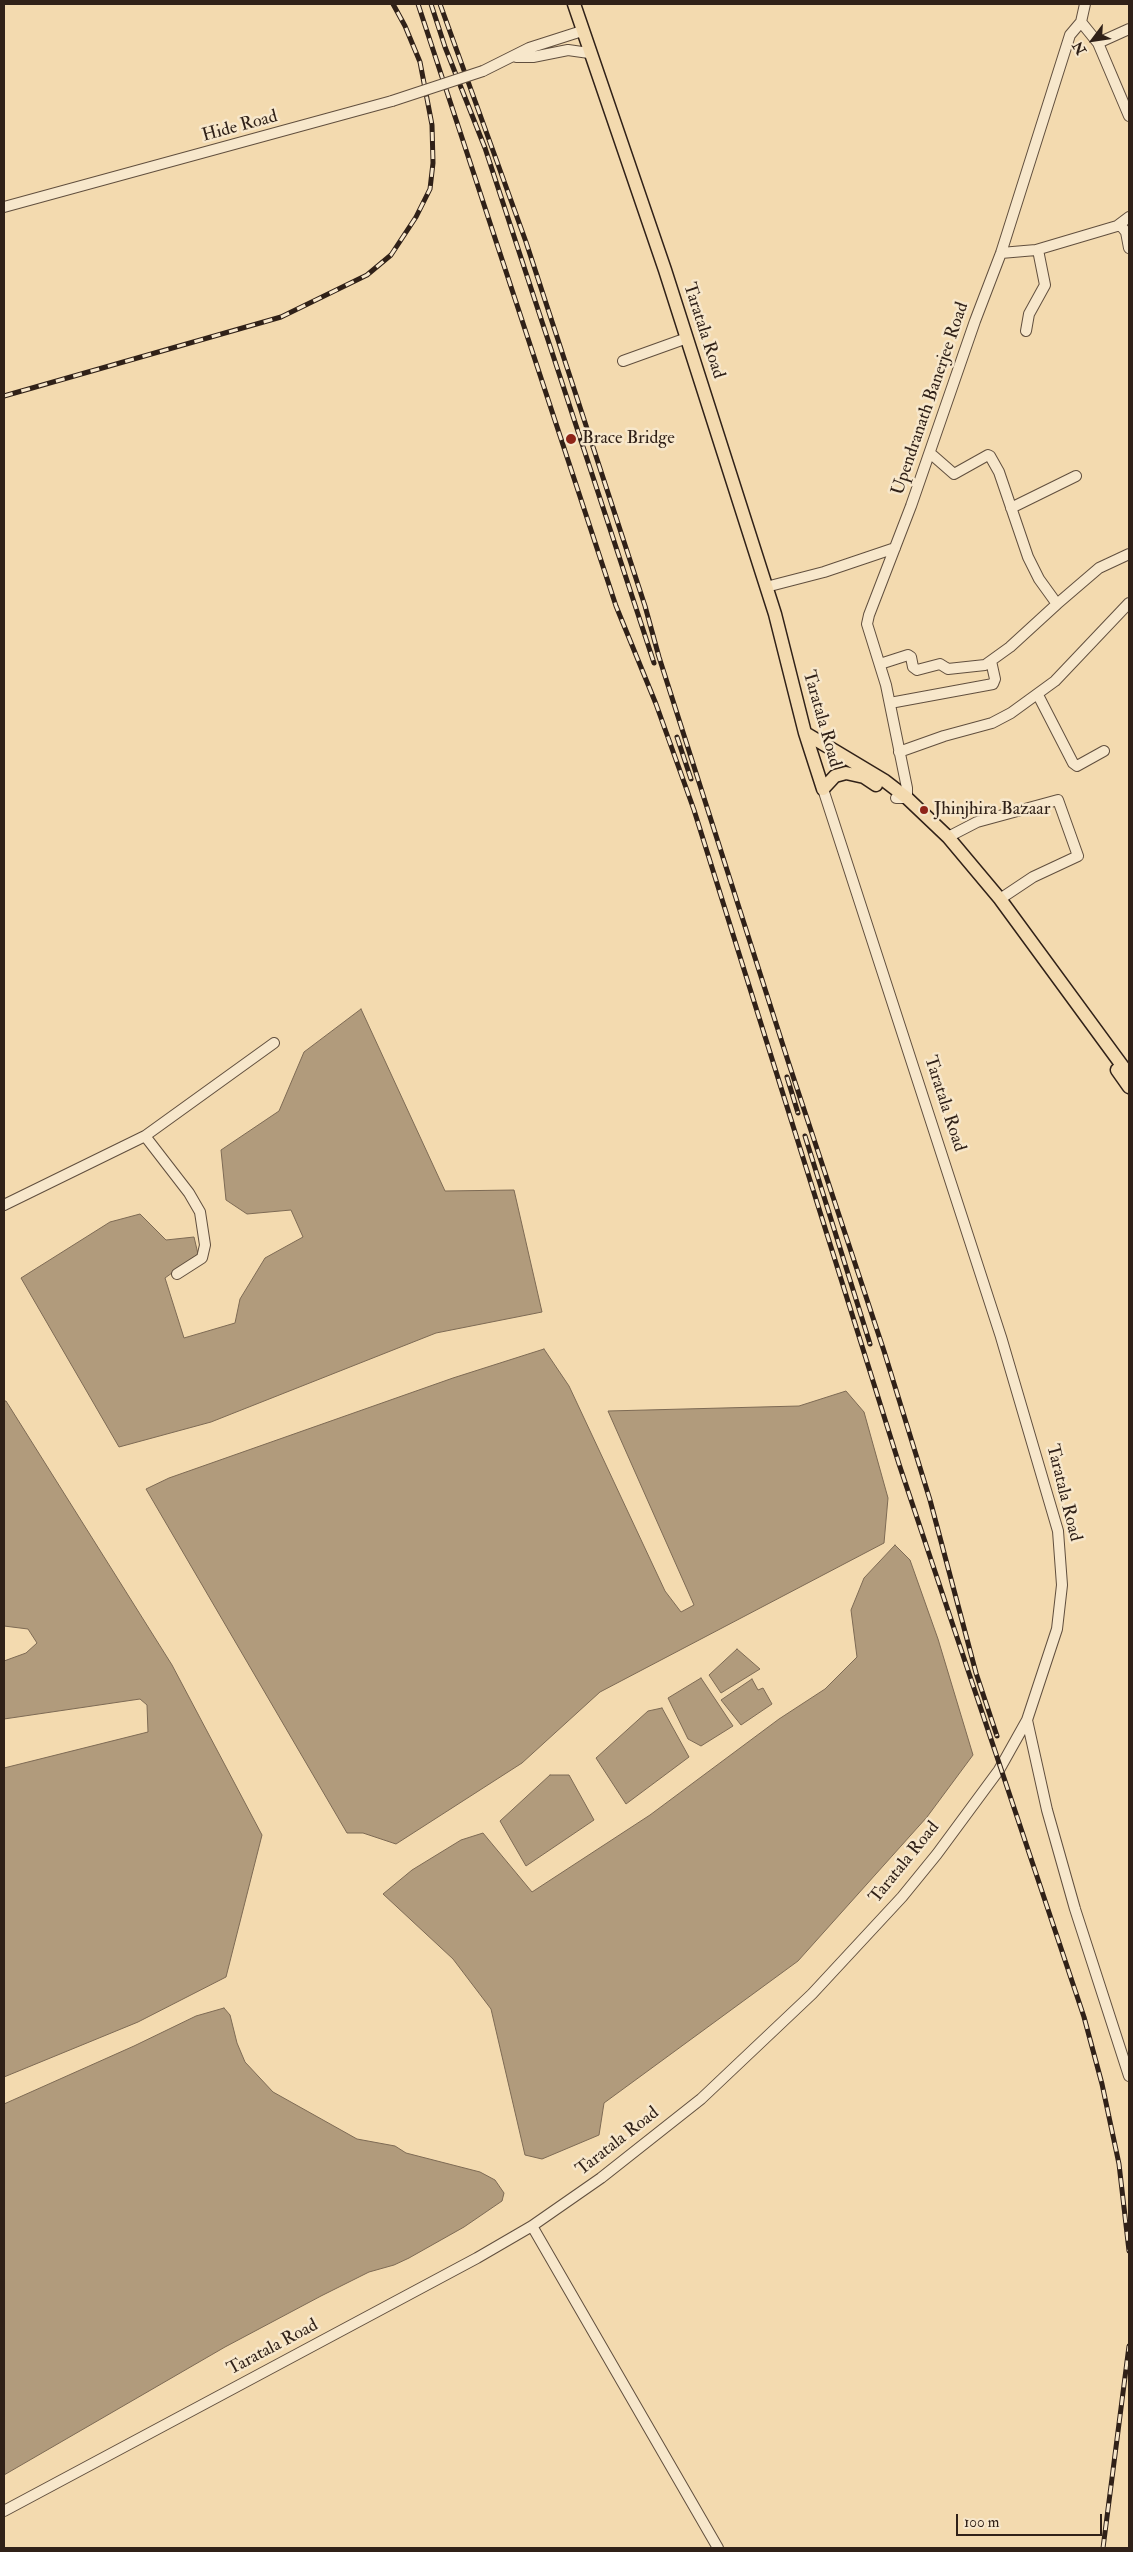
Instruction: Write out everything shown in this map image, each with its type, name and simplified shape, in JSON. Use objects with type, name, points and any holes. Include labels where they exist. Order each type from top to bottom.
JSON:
[{"type":"main road","name":"Taratala Road","points":[[574,4],[687,338],[766,587],[805,733],[823,789]]},
{"type":"main road","points":[[805,733],[867,769],[948,837],[1000,899],[1129,1076]]},
{"type":"main road","points":[[823,789],[835,776],[846,773],[864,778],[901,798],[944,843],[1002,913],[1070,1003],[1129,1087]]},
{"type":"street","name":"Upendranath Banerjee Road","points":[[901,798],[899,752],[890,703],[870,635],[868,615],[895,548],[1001,253],[1070,35],[1081,22],[1085,4]]},
{"type":"street","points":[[1081,22],[1098,43],[1129,116]]},
{"type":"street","points":[[1098,43],[1129,29]]},
{"type":"street","points":[[516,57],[529,48],[582,31]]},
{"type":"street","points":[[516,57],[532,57],[568,50],[589,53]]},
{"type":"street","name":"Hide Road","points":[[4,207],[392,101],[483,71],[516,57]]},
{"type":"street","points":[[1001,253],[1038,250],[1117,226],[1129,217]]},
{"type":"street","points":[[1117,226],[1124,228],[1129,248]]},
{"type":"street","points":[[1026,331],[1029,314],[1045,285],[1038,250]]},
{"type":"street","points":[[623,361],[687,338]]},
{"type":"street","points":[[930,452],[954,474],[989,455],[999,472],[1028,557],[1039,579],[1058,604]]},
{"type":"street","points":[[1011,508],[1076,476]]},
{"type":"street","points":[[766,587],[824,572],[895,548]]},
{"type":"street","points":[[880,664],[908,654],[911,656],[914,667],[917,670],[940,664],[950,669],[981,666],[991,661],[1099,568],[1129,554]]},
{"type":"street","points":[[899,752],[944,736],[999,720],[1038,695],[1055,681],[1129,602]]},
{"type":"street","points":[[890,703],[993,684],[995,679],[991,661]]},
{"type":"street","points":[[1038,695],[1073,763],[1078,766],[1104,752]]},
{"type":"street","name":"Taratala Road","points":[[4,2511],[127,2443],[261,2375],[532,2226],[601,2178],[700,2099],[812,1994],[902,1897],[937,1854],[999,1770],[1026,1720],[1057,1629],[1062,1585],[1058,1531],[995,1318],[823,789]]},
{"type":"street","points":[[948,837],[978,822],[1058,800],[1078,856],[1033,877],[1000,899]]},
{"type":"street","points":[[4,1205],[145,1136],[274,1043]]},
{"type":"street","points":[[145,1136],[189,1193],[200,1212],[204,1245],[202,1258],[177,1274]]},
{"type":"street","points":[[1026,1720],[1075,1909],[1129,2076]]},
{"type":"street","points":[[532,2226],[718,2548]]},
{"type":"shaded area","points":[[361,1009],[445,1191],[514,1190],[542,1312],[436,1333],[211,1422],[119,1447],[21,1278],[110,1222],[140,1214],[166,1240],[194,1237],[198,1254],[165,1278],[184,1338],[235,1323],[240,1299],[265,1258],[303,1237],[291,1210],[247,1214],[226,1200],[221,1150],[279,1111],[304,1052]]},
{"type":"shaded area","points":[[544,1349],[569,1386],[665,1591],[681,1612],[694,1605],[608,1411],[799,1406],[846,1391],[864,1412],[888,1498],[884,1543],[600,1692],[522,1763],[396,1844],[363,1833],[347,1833],[146,1489],[169,1478],[453,1378]]},
{"type":"shaded area","points":[[4,1401],[6,1401],[172,1665],[262,1835],[226,1977],[138,2022],[4,2077],[4,1768],[148,1732],[147,1705],[140,1699],[4,1719],[4,1661],[26,1653],[37,1643],[28,1629],[4,1626]]},
{"type":"shaded area","points":[[895,1545],[910,1560],[938,1639],[973,1755],[927,1817],[798,1961],[604,2103],[599,2135],[542,2159],[525,2155],[491,2009],[453,1959],[383,1894],[412,1870],[461,1840],[483,1833],[532,1892],[650,1815],[779,1719],[825,1689],[857,1657],[851,1610],[864,1578]]},
{"type":"shaded area","points":[[737,1649],[760,1669],[721,1693],[709,1675]]},
{"type":"shaded area","points":[[701,1678],[733,1726],[701,1746],[688,1739],[668,1698]]},
{"type":"shaded area","points":[[752,1679],[758,1690],[763,1688],[772,1704],[741,1725],[721,1700]]},
{"type":"shaded area","points":[[662,1708],[689,1757],[626,1804],[596,1758],[648,1711]]},
{"type":"shaded area","points":[[550,1775],[569,1775],[594,1820],[526,1866],[500,1821]]},
{"type":"shaded area","points":[[224,2008],[230,2015],[237,2043],[245,2062],[273,2092],[357,2139],[395,2146],[406,2153],[480,2172],[495,2180],[504,2193],[502,2201],[464,2227],[409,2258],[394,2265],[369,2272],[225,2347],[4,2475],[4,2104],[196,2016]]},
{"type":"railway","points":[[4,396],[281,317],[367,275],[391,255],[416,217],[430,189],[433,163],[432,125],[420,62],[405,26],[393,4]]},
{"type":"railway","points":[[418,4],[616,606],[656,704],[694,810],[899,1464],[1084,2017],[1102,2084],[1119,2164],[1129,2251]]},
{"type":"railway","points":[[431,4],[445,47],[485,148],[654,663]]},
{"type":"railway","points":[[440,4],[526,242],[645,606],[659,657],[788,1061],[884,1351],[930,1500],[976,1673],[997,1736]]},
{"type":"railway","points":[[677,737],[691,779]]},
{"type":"railway","points":[[787,1077],[798,1113]]},
{"type":"railway","points":[[805,1136],[870,1344]]},
{"type":"railway","points":[[1103,2548],[1129,2346]]},
{"type":"place","name":"Brace Bridge","points":[[571,439]]},
{"type":"place","name":"Jhinjhira Bazaar","points":[[924,810]]}]
